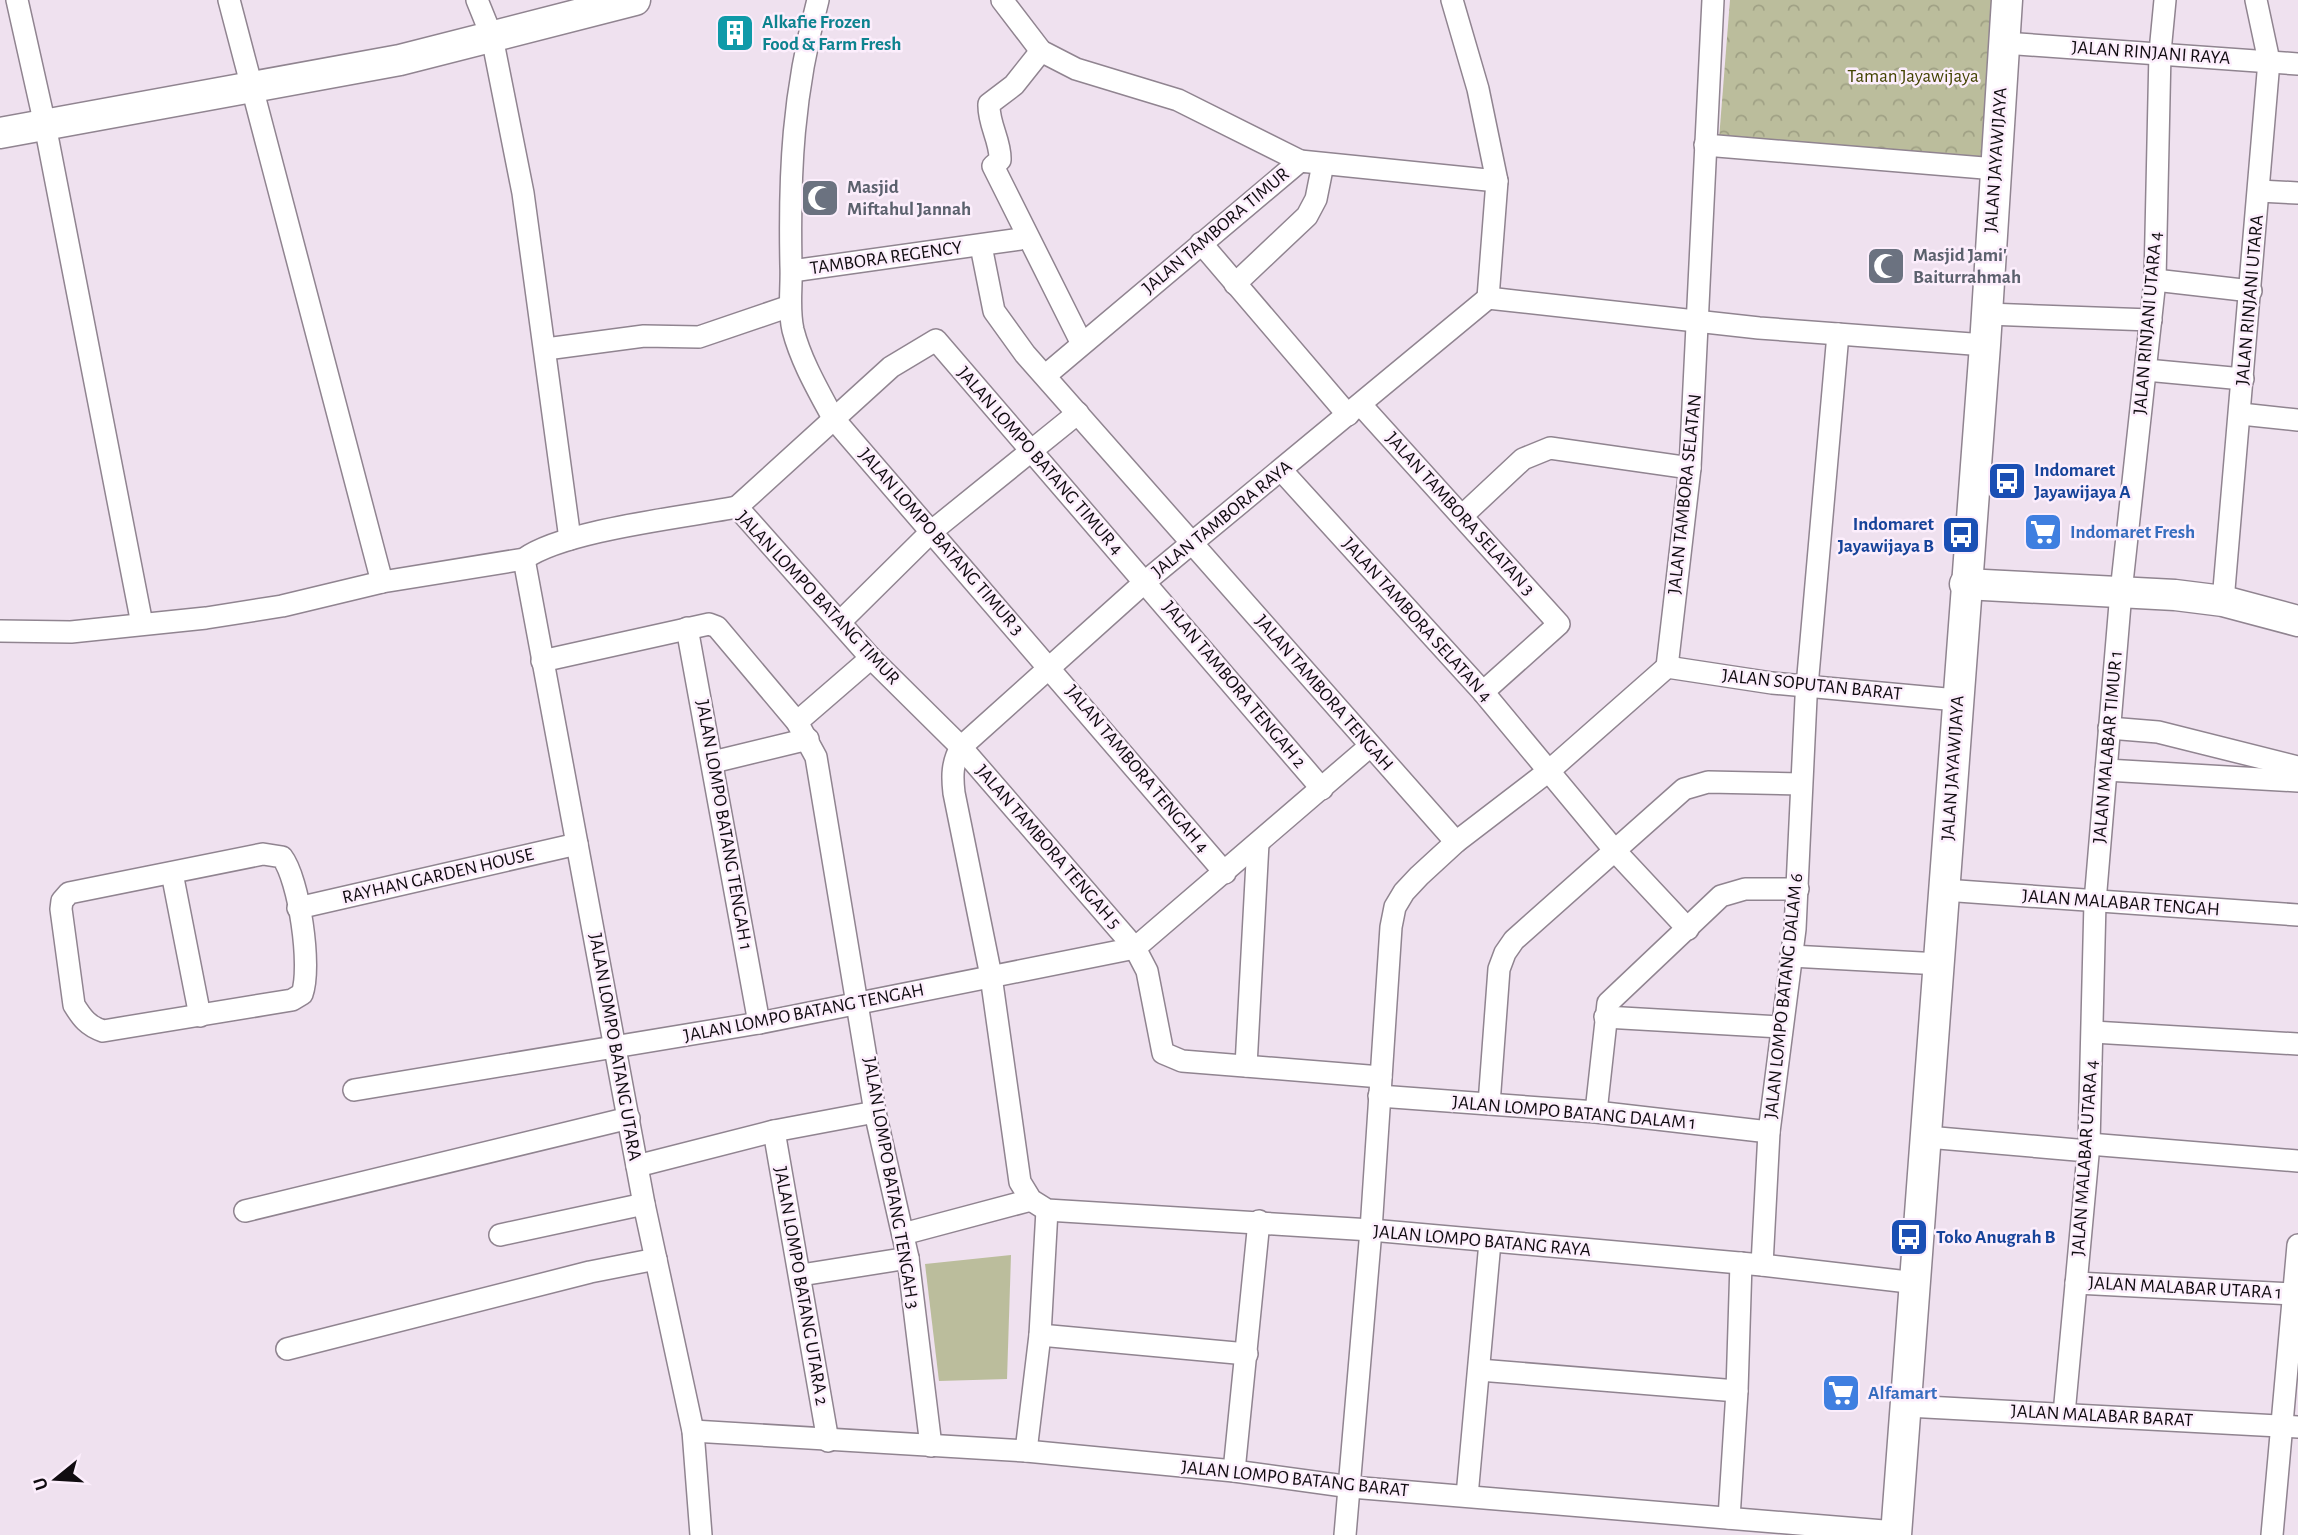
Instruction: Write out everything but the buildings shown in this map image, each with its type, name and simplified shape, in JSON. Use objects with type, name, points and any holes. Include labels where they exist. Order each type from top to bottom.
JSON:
[{"type":"main road","points":[[0,133],[400,60],[635,0]]},
{"type":"main road","name":"JALAN JAYAWIJAYA","points":[[1896,1534],[1917,1283],[1965,584],[1985,345],[2007,0]]},
{"type":"main road","points":[[1965,584],[2121,592],[2223,601],[2298,621]]},
{"type":"street","points":[[17,0],[45,125],[142,624]]},
{"type":"street","points":[[229,0],[382,582]]},
{"type":"street","points":[[477,0],[492,37],[523,193],[570,539]]},
{"type":"street","name":"JALAN LOMPO BATANG TIMUR 3","points":[[818,0],[802,59],[789,194],[792,271],[790,306],[801,351],[833,418],[1049,666]]},
{"type":"street","points":[[1002,0],[1041,51],[1076,69],[1178,100],[1300,161]]},
{"type":"street","points":[[1452,0],[1478,89],[1497,181],[1488,298],[1838,334],[1985,345]]},
{"type":"street","name":"JALAN TAMBORA SELATAN","points":[[1667,667],[1690,468],[1713,0]]},
{"type":"street","name":"JALAN RINJANI UTARA 4","points":[[2121,592],[2155,280],[2160,52],[2165,0]]},
{"type":"street","name":"JALAN RINJANI UTARA","points":[[2223,601],[2269,61],[2256,0]]},
{"type":"street","name":"JALAN RINJANI RAYA","points":[[2004,43],[2160,52],[2298,64]]},
{"type":"street","points":[[1041,51],[1014,85],[989,104],[988,115],[1000,152],[1000,160],[993,166],[1081,342]]},
{"type":"street","points":[[1705,145],[1996,169]]},
{"type":"street","name":"JALAN TAMBORA TIMUR","points":[[1046,375],[1081,342],[1300,161],[1497,181]]},
{"type":"street","points":[[1235,284],[1307,216],[1315,199],[1323,164]]},
{"type":"street","points":[[2259,191],[2298,192]]},
{"type":"street","name":"TAMBORA REGENCY","points":[[792,271],[1020,239]]},
{"type":"street","name":"JALAN TAMBORA SELATAN 3","points":[[1201,243],[1235,284],[1355,410],[1462,516],[1559,624],[1483,692]]},
{"type":"street","name":"TAMBORA REGENCY","points":[[981,246],[991,297],[1001,324],[1078,412]]},
{"type":"street","points":[[2155,280],[2251,291]]},
{"type":"street","name":"JALAN TAMBORA RAYA","points":[[961,747],[1146,581],[1488,298]]},
{"type":"street","points":[[546,349],[644,336],[699,337],[790,306]]},
{"type":"street","points":[[1987,314],[2151,320]]},
{"type":"street","name":"JALAN LOMPO BATANG DALAM 6","points":[[1729,1518],[1737,1391],[1798,889],[1801,784],[1808,684],[1838,334]]},
{"type":"street","name":"JALAN LOMPO BATANG TIMUR 4","points":[[833,418],[891,368],[936,340],[1030,453],[1146,581]]},
{"type":"street","points":[[2146,370],[2244,379]]},
{"type":"street","points":[[840,622],[932,531],[1078,412]]},
{"type":"street","name":"JALAN TAMBORA TENGAH","points":[[1078,412],[1194,541],[1369,747],[1456,842]]},
{"type":"street","points":[[2241,414],[2298,421]]},
{"type":"street","points":[[737,507],[833,418]]},
{"type":"street","points":[[1462,516],[1523,459],[1549,448],[1690,468]]},
{"type":"street","name":"JALAN TAMBORA SELATAN 4","points":[[1282,471],[1483,692],[1616,852],[1688,929]]},
{"type":"street","name":"JALAN LOMPO BATANG TIMUR","points":[[0,631],[71,632],[282,606],[382,582],[524,559],[537,550],[570,539],[737,507],[872,658],[961,747]]},
{"type":"street","name":"JALAN LOMPO BATANG UTARA","points":[[524,559],[644,1204],[693,1431],[701,1535]]},
{"type":"street","name":"JALAN TAMBORA TENGAH 2","points":[[1146,581],[1322,789]]},
{"type":"street","name":"JALAN MALABAR TIMUR 1","points":[[2095,902],[2121,592]]},
{"type":"street","points":[[542,661],[687,628],[709,624],[717,626],[802,730]]},
{"type":"street","name":"JALAN LOMPO BATANG TENGAH 1","points":[[687,628],[760,1023]]},
{"type":"street","points":[[713,762],[802,730],[872,658]]},
{"type":"street","name":"JALAN TAMBORA TENGAH 4","points":[[1049,666],[1225,873]]},
{"type":"street","points":[[1345,1535],[1351,1487],[1395,907],[1404,891],[1456,842],[1550,770],[1667,667]]},
{"type":"street","name":"JALAN SOPUTAN BARAT","points":[[1667,667],[1738,679],[1957,700]]},
{"type":"street","points":[[2109,728],[2158,732],[2298,767]]},
{"type":"street","name":"JALAN LOMPO BATANG TENGAH 3","points":[[802,730],[816,757],[876,1112],[908,1258],[931,1446]]},
{"type":"street","points":[[961,747],[954,759],[952,777],[991,976],[1020,1182],[1039,1205],[1040,1335],[1026,1451]]},
{"type":"street","name":"JALAN TAMBORA TENGAH 5","points":[[961,747],[1135,948],[1147,971],[1163,1053],[1182,1061],[1246,1066]]},
{"type":"street","points":[[1135,948],[1369,747]]},
{"type":"street","points":[[2106,770],[2298,781]]},
{"type":"street","points":[[1489,1104],[1500,969],[1505,953],[1514,940],[1684,789],[1698,783],[1801,784]]},
{"type":"street","points":[[1246,1066],[1258,843]]},
{"type":"street","name":"RAYHAN GARDEN HOUSE","points":[[298,908],[577,844]]},
{"type":"street","points":[[273,854],[282,856],[288,864],[298,908],[307,981],[302,994],[292,1000],[103,1031],[91,1027],[74,1005],[62,901],[69,893],[273,854]]},
{"type":"street","points":[[172,873],[201,1016]]},
{"type":"street","points":[[1597,1112],[1605,1017],[1608,1003],[1616,994],[1728,892],[1745,889],[1798,889]]},
{"type":"street","name":"JALAN MALABAR TENGAH","points":[[1944,890],[2298,915]]},
{"type":"street","name":"JALAN MALABAR UTARA 4","points":[[2064,1414],[2089,1147],[2095,902]]},
{"type":"street","name":"JALAN LOMPO BATANG TENGAH","points":[[354,1090],[760,1023],[1135,948]]},
{"type":"street","points":[[1791,956],[1940,964]]},
{"type":"street","points":[[1605,1017],[1781,1027]]},
{"type":"street","points":[[2093,1032],[2298,1044]]},
{"type":"street","name":"JALAN LOMPO BATANG DALAM 1","points":[[1246,1066],[1489,1104],[1597,1112],[1769,1132]]},
{"type":"street","points":[[637,1166],[774,1131],[876,1112]]},
{"type":"street","points":[[245,1211],[629,1118]]},
{"type":"street","name":"JALAN LOMPO BATANG UTARA 2","points":[[774,1131],[828,1441]]},
{"type":"street","points":[[1927,1137],[2298,1161]]},
{"type":"street","points":[[500,1234],[644,1204]]},
{"type":"street","name":"JALAN LOMPO BATANG RAYA","points":[[903,1234],[1039,1205],[1371,1230],[1752,1264],[1917,1283]]},
{"type":"street","points":[[1234,1471],[1259,1222]]},
{"type":"street","points":[[1466,1496],[1490,1242]]},
{"type":"street","points":[[2272,1535],[2290,1427],[2298,1245]]},
{"type":"street","points":[[801,1275],[908,1258]]},
{"type":"street","points":[[287,1349],[590,1272],[656,1259]]},
{"type":"street","name":"JALAN MALABAR UTARA 1","points":[[2076,1283],[2295,1294]]},
{"type":"street","points":[[1040,1335],[1247,1354]]},
{"type":"street","points":[[1479,1370],[1737,1391]]},
{"type":"street","name":"JALAN MALABAR BARAT","points":[[1907,1406],[2290,1427]]},
{"type":"street","name":"JALAN LOMPO BATANG BARAT","points":[[693,1431],[1026,1451],[1234,1471],[1351,1487],[1896,1534]]},
{"type":"green space","name":"Taman Jayawijaya","points":[[1730,0],[1998,0],[1986,157],[1719,139]]},
{"type":"green space","points":[[1011,1255],[1007,1379],[939,1381],[925,1264]]},
{"type":"place","name":"Alkafie Frozen Food & Farm Fresh","points":[[735,33]]},
{"type":"place","name":"Masjid Miftahul Jannah","points":[[820,198]]},
{"type":"place","name":"Masjid Jami' Baiturrahmah","points":[[1886,266]]},
{"type":"place","name":"Indomaret Jayawijaya A","points":[[2007,481]]},
{"type":"place","name":"Indomaret Fresh","points":[[2043,532]]},
{"type":"place","name":"Indomaret Jayawijaya B","points":[[1961,535]]},
{"type":"place","name":"Toko Anugrah B","points":[[1909,1237]]},
{"type":"place","name":"Alfamart","points":[[1841,1393]]}]
